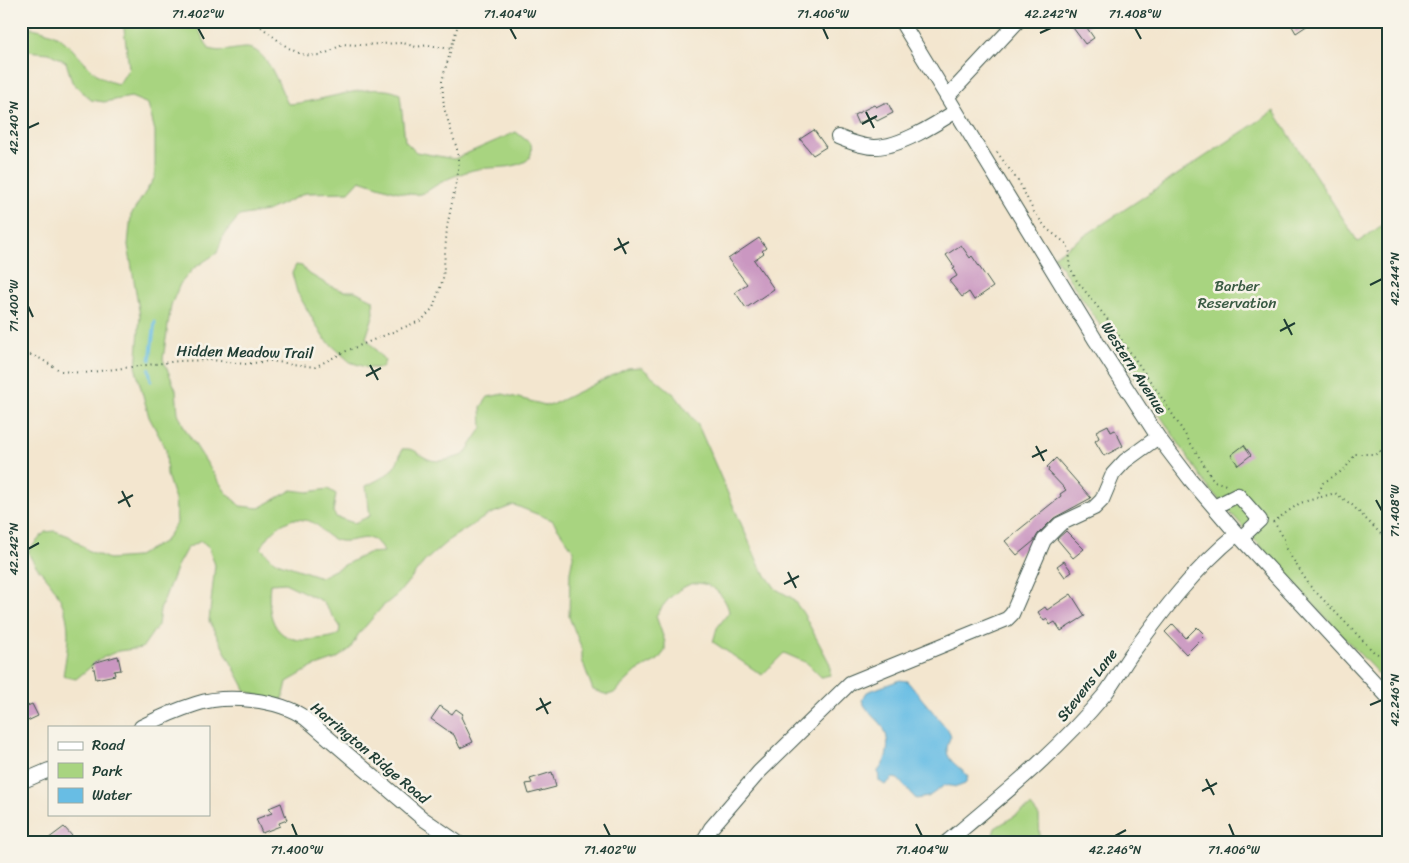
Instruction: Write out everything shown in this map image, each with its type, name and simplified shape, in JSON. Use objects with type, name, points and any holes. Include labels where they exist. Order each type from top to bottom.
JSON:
[{"type":"street","name":"Western Avenue","points":[[901,21],[1096,341],[1158,437],[1190,479],[1239,536],[1388,697]]},
{"type":"street","points":[[947,97],[1018,21]]},
{"type":"street","points":[[838,137],[877,147],[908,137],[933,126],[956,111]]},
{"type":"street","points":[[703,842],[717,821],[759,772],[850,683],[1007,618],[1017,606],[1044,540],[1060,524],[1094,508],[1102,500],[1113,474],[1125,462],[1158,437]]},
{"type":"street","name":"Stevens Lane","points":[[947,842],[1054,749],[1106,692],[1160,616],[1187,582],[1217,550],[1260,520],[1238,495],[1214,507]]},
{"type":"street","name":"Harrington Ridge Road","points":[[144,726],[197,703],[237,700],[282,706],[305,718],[422,818],[457,842]]},
{"type":"street","points":[[21,782],[48,770]]},
{"type":"path","points":[[253,21],[283,45],[299,54],[311,56],[330,53],[342,44],[360,45],[403,42],[416,47],[428,45],[451,49]]},
{"type":"path","name":"Hidden Meadow Trail","points":[[21,351],[41,359],[61,371],[69,372],[179,361],[211,360],[245,364],[270,361],[315,367],[344,352],[422,320],[433,308],[443,279],[447,227],[459,168],[456,149],[444,108],[442,81],[459,21]]},
{"type":"path","points":[[992,146],[1020,184],[1034,212],[1047,229],[1067,244],[1070,253],[1069,265],[1077,281],[1108,320],[1168,407],[1214,481],[1230,486]]},
{"type":"path","points":[[1317,498],[1323,483],[1344,469],[1355,454],[1378,454],[1388,445]]},
{"type":"path","points":[[1388,541],[1342,496],[1335,493],[1300,503],[1273,522],[1284,539],[1286,548],[1310,586],[1374,652],[1388,660]]},
{"type":"green space","points":[[123,21],[194,21],[209,49],[222,51],[244,48],[252,49],[260,54],[272,69],[288,104],[361,91],[388,90],[400,94],[405,141],[416,152],[454,159],[516,132],[531,144],[529,158],[520,164],[469,171],[456,175],[420,194],[399,192],[360,180],[349,192],[306,193],[267,211],[239,216],[223,236],[217,253],[194,268],[180,284],[171,305],[163,359],[176,390],[178,413],[185,429],[225,491],[240,506],[259,508],[292,490],[308,492],[328,489],[336,494],[333,512],[336,517],[354,523],[370,516],[366,486],[380,479],[393,468],[402,449],[413,450],[428,459],[437,461],[464,455],[482,428],[481,407],[488,397],[503,394],[549,406],[628,368],[641,367],[675,395],[698,425],[760,567],[776,589],[792,598],[803,613],[830,664],[830,675],[821,677],[807,663],[784,653],[762,675],[713,642],[717,628],[729,612],[724,599],[714,588],[700,583],[686,586],[673,595],[656,616],[665,642],[665,651],[658,660],[637,671],[614,693],[608,695],[593,690],[582,660],[582,649],[569,617],[570,572],[574,551],[552,520],[514,505],[488,515],[450,539],[425,561],[398,594],[382,607],[358,635],[350,649],[336,659],[313,667],[287,682],[283,699],[272,701],[246,691],[209,621],[215,565],[209,547],[201,541],[187,548],[177,566],[160,610],[158,625],[142,648],[118,651],[100,659],[76,679],[63,676],[68,628],[63,606],[58,594],[35,564],[28,551],[45,532],[55,531],[69,536],[89,551],[109,559],[136,557],[165,541],[177,522],[175,500],[167,475],[166,449],[149,417],[136,370],[140,316],[128,245],[131,215],[155,177],[155,131],[148,104],[131,97],[104,102],[91,100],[72,82],[66,62],[49,53],[27,51],[21,45],[21,26],[44,31],[61,39],[95,73],[110,82],[119,84],[129,68]],"holes":[[[293,519],[316,524],[329,537],[336,540],[349,541],[362,538],[374,540],[384,552],[368,553],[321,577],[274,561],[261,548],[274,530]],[[285,583],[322,601],[340,626],[339,634],[328,638],[302,640],[291,638],[276,628],[270,609],[270,584]]]},
{"type":"green space","name":"Barber Reservation","points":[[1274,111],[1358,242],[1388,221],[1388,684],[1295,585],[1207,486],[1054,256]]},
{"type":"green space","points":[[296,265],[302,266],[306,272],[330,286],[344,291],[355,291],[373,300],[374,313],[366,338],[385,361],[382,368],[368,368],[350,362],[323,337],[297,292],[292,273]]},
{"type":"green space","points":[[1031,806],[1039,816],[1040,842],[991,842],[995,828]]},
{"type":"water","points":[[900,680],[907,681],[949,731],[951,736],[947,750],[948,756],[968,777],[965,784],[957,787],[945,785],[928,797],[916,799],[898,779],[893,778],[885,785],[879,781],[878,771],[886,756],[887,738],[883,727],[866,708],[862,700],[867,692]]},
{"type":"building","points":[[1068,21],[1093,21],[1087,28],[1094,38],[1085,44]]},
{"type":"building","points":[[1289,21],[1314,21],[1296,33]]},
{"type":"building","points":[[888,103],[893,113],[877,121],[875,117],[871,117],[858,124],[854,115],[874,105],[876,107]]},
{"type":"building","points":[[814,130],[826,147],[813,155],[800,139]]},
{"type":"building","points":[[759,238],[766,248],[762,251],[764,253],[754,260],[774,289],[746,308],[735,292],[747,284],[728,259]]},
{"type":"building","points":[[961,245],[970,258],[972,256],[993,287],[974,300],[969,292],[962,297],[949,281],[957,276],[953,269],[955,268],[946,255]]},
{"type":"building","points":[[1108,425],[1111,432],[1115,430],[1123,446],[1104,456],[1095,441],[1099,438],[1096,431]]},
{"type":"building","points":[[1244,445],[1251,455],[1238,465],[1231,455]]},
{"type":"building","points":[[1056,458],[1091,498],[1054,518],[1038,534],[1034,541],[1017,555],[1005,541],[1066,490],[1048,471],[1047,467]]},
{"type":"building","points":[[1066,531],[1084,549],[1073,558],[1057,539]]},
{"type":"building","points":[[1064,561],[1072,572],[1065,577],[1057,566]]},
{"type":"building","points":[[1071,594],[1085,616],[1061,631],[1055,622],[1050,625],[1047,619],[1044,621],[1038,612],[1045,607],[1047,610]]},
{"type":"building","points":[[1173,624],[1186,638],[1197,627],[1205,635],[1186,654],[1165,632]]},
{"type":"building","points":[[118,656],[121,670],[114,671],[115,675],[96,679],[93,663]]},
{"type":"building","points":[[32,704],[38,716],[21,724],[21,709]]},
{"type":"building","points":[[440,706],[452,714],[456,709],[463,714],[461,717],[473,742],[460,748],[454,735],[431,719]]},
{"type":"building","points":[[552,772],[556,787],[529,794],[526,784],[532,783],[530,779]]},
{"type":"building","points":[[281,803],[287,820],[279,823],[280,826],[262,833],[256,819],[272,813],[269,808]]},
{"type":"building","points":[[64,827],[73,837],[67,842],[44,842]]},
{"type":"waterway","points":[[150,360],[155,322]]},
{"type":"waterway","points":[[149,369],[151,381]]}]
